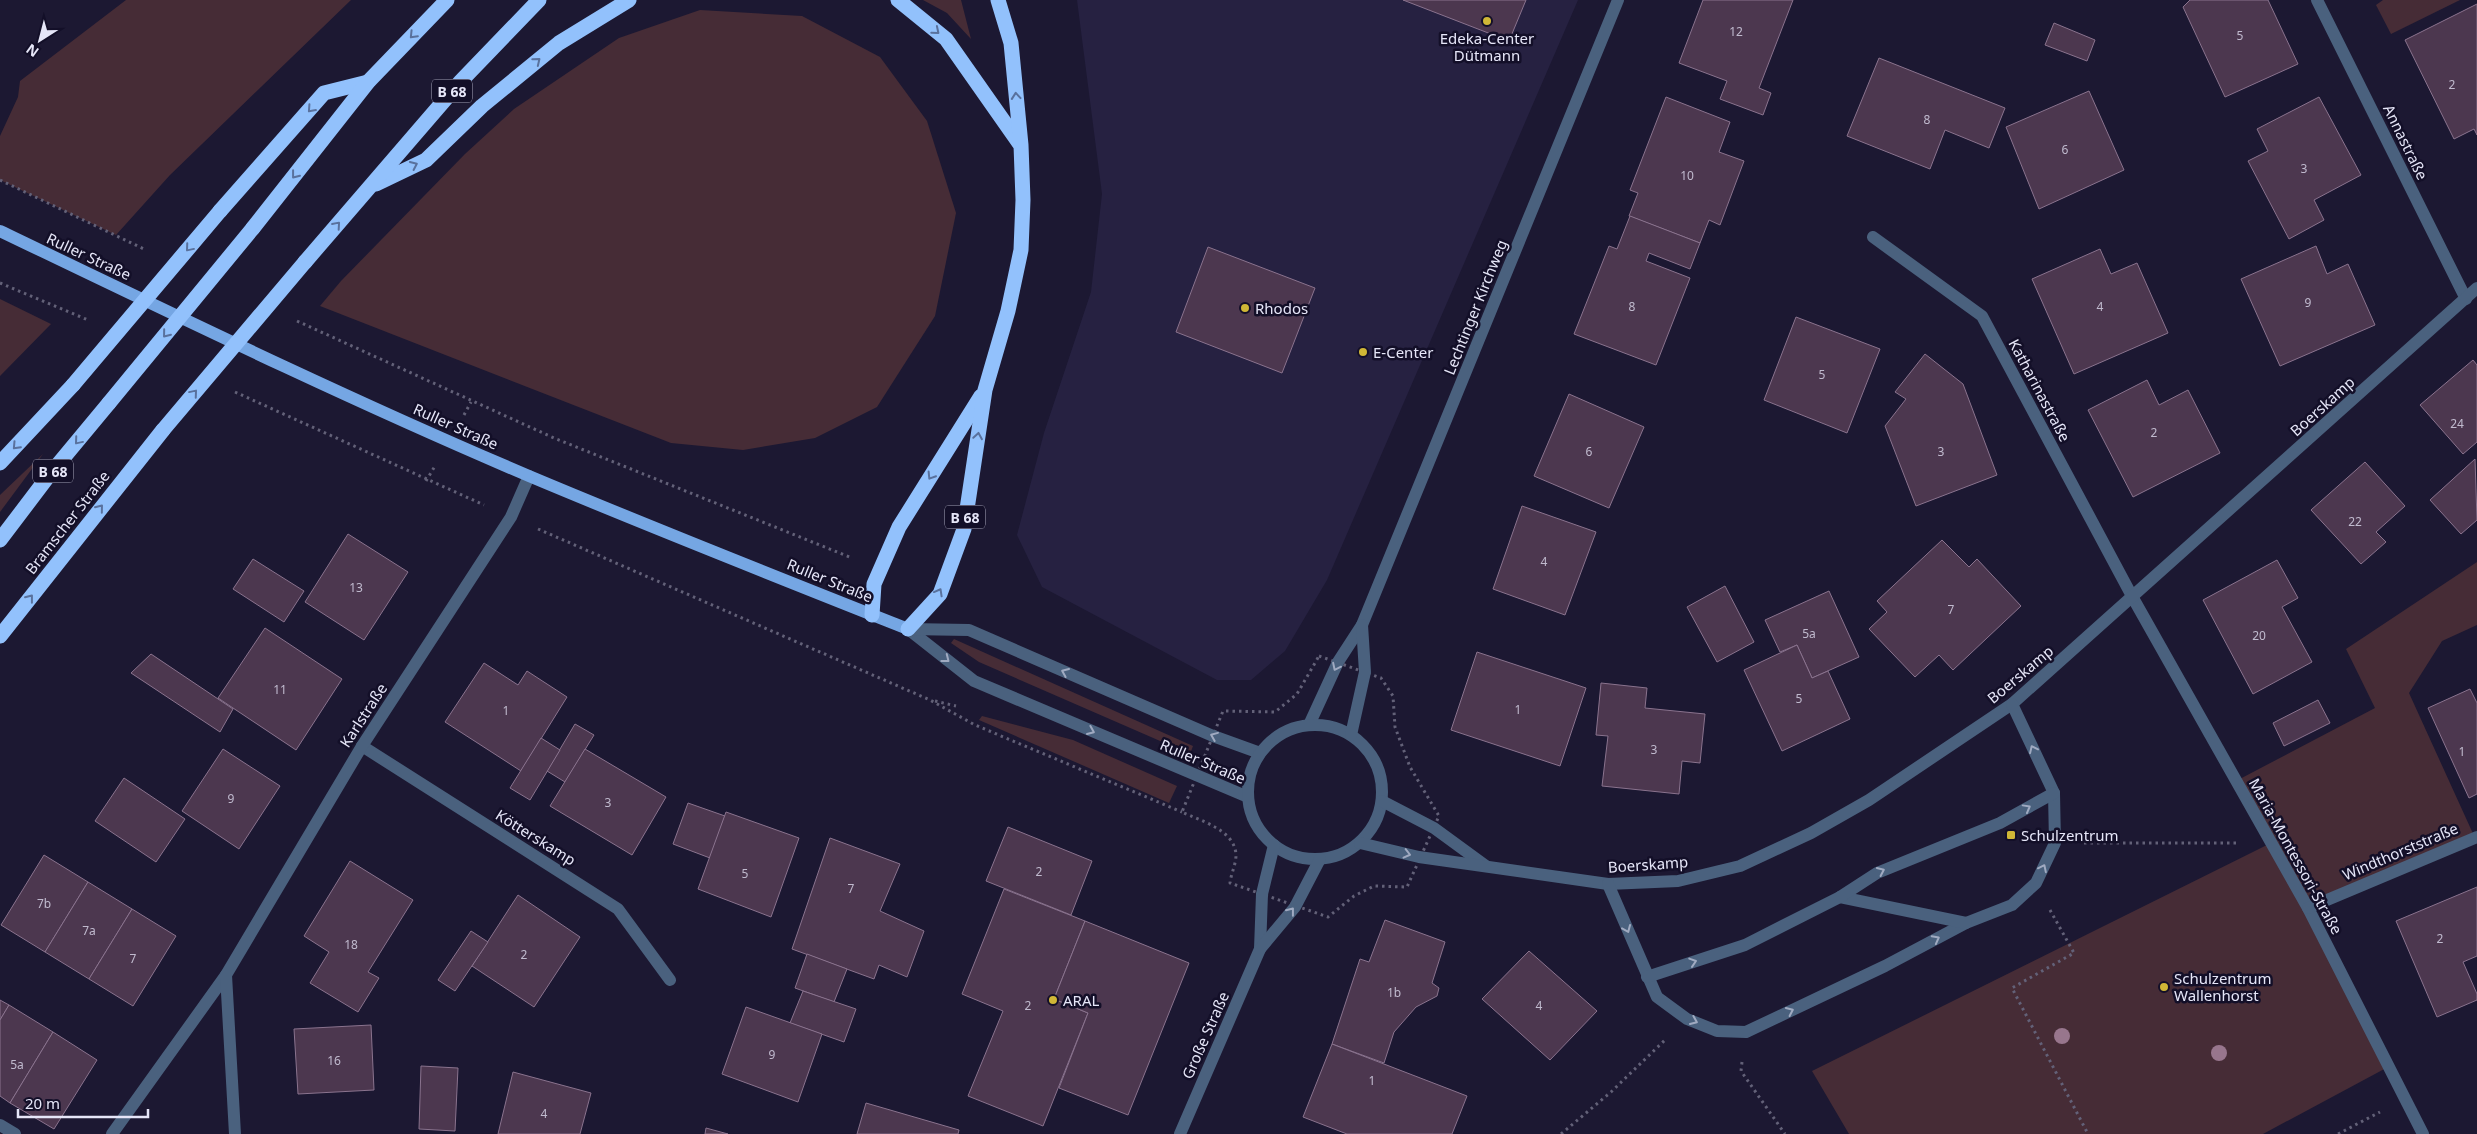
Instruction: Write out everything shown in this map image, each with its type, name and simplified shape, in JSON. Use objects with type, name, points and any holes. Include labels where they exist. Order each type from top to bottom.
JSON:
[{"type":"highway","name":"B 68","points":[[0,540],[50,474],[253,228],[368,82],[447,0]]},
{"type":"highway","name":"B 68","points":[[370,186],[461,80],[539,0]]},
{"type":"highway","points":[[370,186],[426,160],[482,106],[560,43],[630,0]]},
{"type":"highway","points":[[898,0],[946,39],[1021,145]]},
{"type":"highway","points":[[998,0],[1011,43],[1021,145]]},
{"type":"highway","points":[[0,462],[73,385],[220,211],[324,93],[368,82]]},
{"type":"highway","name":"B 68","points":[[908,629],[940,594],[964,529],[985,390],[1008,311],[1021,250],[1023,200],[1021,145]]},
{"type":"highway","name":"Bramscher Straße","points":[[0,636],[162,430],[370,186]]},
{"type":"highway","name":"B 68","points":[[872,615],[874,584],[899,527],[985,390]]},
{"type":"main road","name":"Ruller Straße","points":[[0,232],[271,360],[529,476],[908,629]]},
{"type":"street","name":"Lechtinger Kirchweg","points":[[1309,725],[1338,662],[1362,625],[1618,0]]},
{"type":"street","name":"Annastraße","points":[[2317,0],[2466,299]]},
{"type":"street","name":"Katharinastraße","points":[[1873,237],[1982,316],[2133,598]]},
{"type":"street","name":"Boerskamp","points":[[1360,843],[1419,857],[1608,884],[1678,881],[1740,866],[1811,833],[1869,800],[2012,704],[2133,598],[2477,288]]},
{"type":"street","name":"Karlstraße","points":[[112,1134],[226,975],[362,746],[511,517],[529,476]]},
{"type":"street","name":"Maria-Montessori-Straße","points":[[2133,598],[2308,908],[2423,1134]]},
{"type":"street","name":"Lechtinger Kirchweg","points":[[1351,735],[1366,672],[1362,625]]},
{"type":"street","name":"Ruller Straße","points":[[908,629],[969,630],[1213,736],[1260,753]]},
{"type":"street","name":"Ruller Straße","points":[[908,629],[974,681],[1248,797]]},
{"type":"street","points":[[1608,884],[1657,997],[1687,1019],[1717,1031],[1746,1032],[1885,966],[1966,923],[2012,905],[2036,883],[2055,843],[2054,793],[2012,704]]},
{"type":"street","points":[[1309,725],[1330,726],[1351,735],[1365,747],[1376,763],[1382,782],[1382,801],[1374,824],[1360,843],[1341,854],[1320,859],[1288,854],[1274,846],[1261,832],[1252,816],[1248,797],[1248,782],[1260,753],[1273,740],[1290,730],[1309,725]]},
{"type":"street","name":"Kötterskamp","points":[[362,746],[618,909],[670,980]]},
{"type":"street","points":[[1647,977],[1745,945],[1840,897],[1877,873],[2000,823],[2054,793]]},
{"type":"street","name":"Boerskamp","points":[[1382,801],[1434,828],[1487,867]]},
{"type":"street","name":"Windthorststraße","points":[[2308,908],[2477,836]]},
{"type":"street","name":"Große Straße","points":[[1260,949],[1262,894],[1274,846]]},
{"type":"street","name":"Große Straße","points":[[1180,1134],[1260,949],[1295,907],[1320,859]]},
{"type":"street","points":[[1840,897],[1966,923]]},
{"type":"street","points":[[226,975],[235,1134]]},
{"type":"street","points":[[0,1125],[15,1134]]},
{"type":"path","points":[[0,180],[152,252]]},
{"type":"path","points":[[0,284],[61,307],[95,324]]},
{"type":"path","points":[[295,320],[554,438],[880,570]]},
{"type":"path","points":[[233,391],[426,481],[930,700],[975,725],[1182,812],[1220,830],[1231,840],[1236,855],[1230,882],[1295,907],[1328,917],[1354,896],[1374,886],[1407,887],[1419,857],[1440,816],[1410,767],[1394,727],[1393,696],[1381,678],[1319,656],[1297,694],[1275,712],[1224,710],[1182,812]]},
{"type":"path","points":[[2055,843],[2271,843]]},
{"type":"path","points":[[2036,883],[2074,953],[2012,988],[2088,1134]]},
{"type":"path","points":[[1561,1134],[1611,1092],[1687,1019]]},
{"type":"path","points":[[2338,1134],[2405,1098]]},
{"type":"shaded area","points":[[126,0],[351,0],[170,175],[116,235],[0,180],[0,136],[18,97],[20,81]]},
{"type":"shaded area","points":[[923,0],[961,0],[971,39],[947,13]]},
{"type":"shaded area","name":"E-Center","points":[[1077,0],[1578,0],[1327,580],[1285,651],[1251,680],[1217,680],[1042,587],[1017,535],[1044,433],[1091,292],[1102,194]]},
{"type":"shaded area","points":[[2383,0],[2460,0],[2391,34],[2376,5]]},
{"type":"shaded area","points":[[700,10],[802,16],[880,57],[927,121],[956,213],[935,316],[877,407],[815,438],[743,450],[671,443],[320,306],[341,281],[465,154],[514,109],[619,38]]},
{"type":"shaded area","points":[[0,299],[51,324],[0,376]]},
{"type":"shaded area","points":[[43,454],[0,512],[0,495]]},
{"type":"shaded area","name":"Schulzentrum Wallenhorst","points":[[2477,562],[2477,625],[2442,641],[2409,693],[2475,838],[2308,908],[2388,1067],[2263,1134],[1849,1134],[1812,1071],[2271,843],[2236,781],[2375,708],[2346,649]]},
{"type":"shaded area","points":[[954,639],[1193,746],[1190,754],[979,662],[951,643]]},
{"type":"shaded area","points":[[982,716],[1073,740],[1177,786],[1169,803],[979,720]]},
{"type":"building","name":"Edeka-Center Dütmann","points":[[1403,0],[1526,0],[1509,41]]},
{"type":"building","points":[[1703,0],[1793,0],[1759,88],[1771,93],[1763,115],[1720,99],[1727,81],[1679,63]]},
{"type":"building","points":[[2190,0],[2268,0],[2298,64],[2225,97],[2183,7]]},
{"type":"building","points":[[2477,4],[2477,135],[2474,129],[2454,139],[2405,40]]},
{"type":"building","points":[[2054,23],[2095,40],[2087,61],[2045,45]]},
{"type":"building","points":[[1879,58],[2005,108],[1989,148],[1945,130],[1930,169],[1847,136]]},
{"type":"building","points":[[2089,91],[2124,170],[2039,209],[2006,127]]},
{"type":"building","points":[[1666,97],[1730,122],[1719,152],[1744,161],[1720,225],[1709,220],[1700,243],[1629,216],[1638,193],[1630,190]]},
{"type":"building","points":[[2319,97],[2361,175],[2314,200],[2324,220],[2289,239],[2248,161],[2268,151],[2257,129]]},
{"type":"building","points":[[1630,216],[1700,243],[1690,269],[1649,253],[1646,261],[1690,278],[1656,365],[1574,334],[1609,246],[1617,249]]},
{"type":"building","points":[[2316,246],[2327,274],[2348,264],[2375,325],[2280,366],[2241,279]]},
{"type":"building","points":[[1208,247],[1315,288],[1282,373],[1176,332]]},
{"type":"building","points":[[2100,249],[2111,274],[2137,263],[2168,333],[2074,374],[2032,279]]},
{"type":"building","points":[[1796,317],[1880,349],[1847,433],[1764,400]]},
{"type":"building","points":[[1925,354],[1963,384],[1997,475],[1916,506],[1885,426],[1906,399],[1895,392]]},
{"type":"building","points":[[2473,360],[2477,365],[2477,442],[2463,454],[2420,405]]},
{"type":"building","points":[[2147,380],[2159,405],[2188,390],[2220,453],[2133,497],[2088,410]]},
{"type":"building","points":[[1569,394],[1644,427],[1609,508],[1534,476]]},
{"type":"building","points":[[2475,459],[2477,520],[2461,534],[2430,500]]},
{"type":"building","points":[[2365,462],[2405,506],[2376,532],[2386,542],[2361,564],[2311,510]]},
{"type":"building","points":[[1522,506],[1596,532],[1565,615],[1493,589]]},
{"type":"building","points":[[348,534],[408,572],[364,640],[305,602]]},
{"type":"building","points":[[1942,540],[1969,567],[1977,559],[2021,606],[1953,670],[1939,655],[1915,677],[1869,629],[1887,612],[1877,601]]},
{"type":"building","points":[[253,559],[304,591],[284,622],[233,589]]},
{"type":"building","points":[[2277,560],[2298,598],[2282,607],[2312,662],[2253,694],[2203,600]]},
{"type":"building","points":[[1725,586],[1754,642],[1717,662],[1687,607]]},
{"type":"building","points":[[1829,591],[1859,657],[1812,678],[1797,645],[1780,652],[1765,620]]},
{"type":"building","points":[[265,628],[342,679],[296,750],[218,698]]},
{"type":"building","points":[[1797,645],[1812,678],[1828,671],[1850,719],[1782,751],[1744,670]]},
{"type":"building","points":[[1477,652],[1586,688],[1560,766],[1451,730]]},
{"type":"building","points":[[151,654],[233,709],[220,732],[131,673]]},
{"type":"building","points":[[484,663],[518,685],[527,671],[567,697],[521,771],[445,722]]},
{"type":"building","points":[[1601,683],[1647,688],[1645,708],[1705,714],[1700,763],[1682,761],[1679,794],[1602,786],[1608,736],[1596,735]]},
{"type":"building","points":[[2470,689],[2477,703],[2477,794],[2469,798],[2428,708]]},
{"type":"building","points":[[2318,700],[2330,723],[2284,746],[2273,723]]},
{"type":"building","points":[[575,724],[594,735],[565,782],[547,771]]},
{"type":"building","points":[[541,738],[560,750],[530,800],[510,788]]},
{"type":"building","points":[[223,749],[280,786],[239,849],[182,811]]},
{"type":"building","points":[[585,749],[666,797],[632,855],[550,806]]},
{"type":"building","points":[[124,778],[185,819],[156,862],[95,821]]},
{"type":"building","points":[[688,803],[725,816],[710,858],[673,844]]},
{"type":"building","points":[[726,812],[799,838],[771,917],[698,889]]},
{"type":"building","points":[[1008,827],[1092,861],[1071,915],[986,881]]},
{"type":"building","points":[[830,838],[900,864],[880,911],[924,931],[907,977],[879,965],[874,979],[792,949]]},
{"type":"building","points":[[44,855],[88,882],[45,952],[1,925]]},
{"type":"building","points":[[350,861],[413,900],[368,972],[379,978],[358,1012],[310,983],[329,952],[304,936]]},
{"type":"building","points":[[88,882],[132,909],[89,979],[45,952]]},
{"type":"building","points":[[2477,887],[2477,956],[2463,962],[2477,994],[2477,1000],[2437,1017],[2396,921]]},
{"type":"building","points":[[1004,889],[1085,921],[1054,999],[1088,1013],[1043,1126],[968,1096],[1003,1011],[962,994]]},
{"type":"building","points":[[518,895],[580,937],[534,1007],[472,966]]},
{"type":"building","points":[[132,909],[176,936],[133,1006],[89,979]]},
{"type":"building","points":[[1385,920],[1445,942],[1432,983],[1439,988],[1437,996],[1416,1007],[1394,1032],[1384,1063],[1332,1044],[1360,959],[1369,962]]},
{"type":"building","points":[[1085,921],[1189,963],[1128,1115],[1059,1088],[1088,1013],[1054,999]]},
{"type":"building","points":[[471,931],[488,942],[455,991],[438,980]]},
{"type":"building","points":[[1529,951],[1597,1011],[1550,1060],[1482,999]]},
{"type":"building","points":[[807,954],[847,969],[834,1002],[795,988]]},
{"type":"building","points":[[803,991],[856,1009],[844,1042],[790,1023]]},
{"type":"building","points":[[0,1000],[9,1005],[0,1020]]},
{"type":"building","points":[[9,1005],[53,1032],[10,1103],[0,1096],[0,1020]]},
{"type":"building","points":[[746,1007],[822,1034],[798,1102],[722,1074]]},
{"type":"building","points":[[371,1025],[374,1090],[298,1094],[294,1029]]},
{"type":"building","points":[[53,1032],[97,1060],[54,1129],[10,1103]]},
{"type":"building","points":[[1332,1044],[1467,1096],[1452,1134],[1347,1134],[1303,1117]]},
{"type":"building","points":[[421,1066],[458,1068],[455,1131],[419,1129]]},
{"type":"building","points":[[513,1072],[591,1093],[580,1134],[498,1134]]},
{"type":"building","points":[[866,1103],[959,1130],[958,1134],[857,1134]]},
{"type":"building","points":[[706,1128],[728,1134],[705,1134]]},
{"type":"place","name":"Edeka-Center Dütmann","points":[[1487,21]]},
{"type":"place","name":"Rhodos","points":[[1245,308]]},
{"type":"place","name":"E-Center","points":[[1363,352]]},
{"type":"place","name":"Schulzentrum","points":[[2011,835]]},
{"type":"place","name":"Schulzentrum Wallenhorst","points":[[2164,987]]},
{"type":"place","name":"ARAL","points":[[1053,1000]]}]
